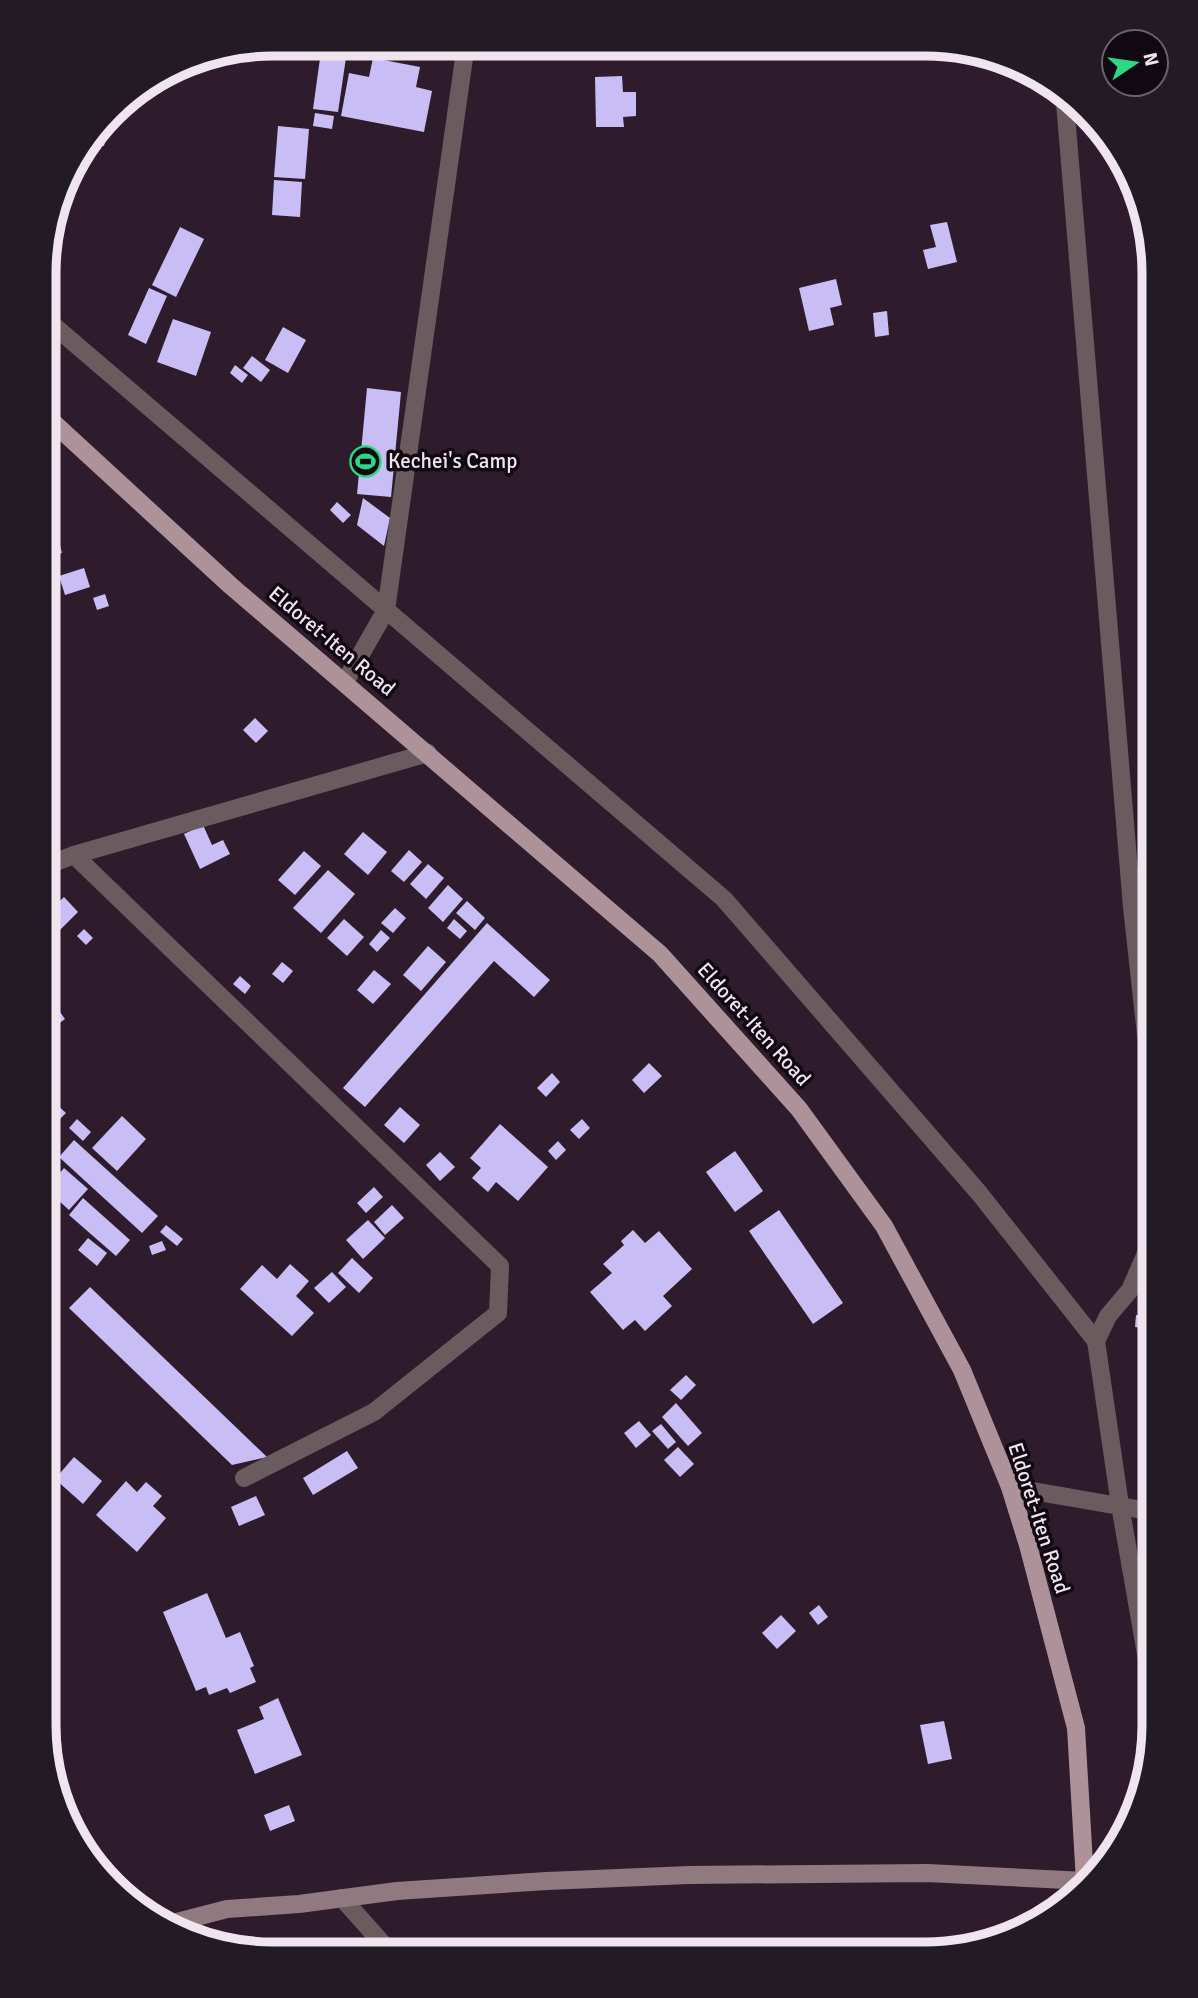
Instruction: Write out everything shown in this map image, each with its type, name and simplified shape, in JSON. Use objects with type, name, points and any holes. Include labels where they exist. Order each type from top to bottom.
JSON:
[{"type":"main road","name":"Eldoret-Iten Road","points":[[56,424],[231,586],[660,954],[799,1109],[884,1226],[962,1370],[1010,1487],[1076,1728],[1084,1872]]},
{"type":"main road","points":[[181,1921],[226,1909],[299,1904],[411,1890],[689,1875],[927,1873],[1075,1881]]},
{"type":"street","points":[[345,682],[386,610],[464,56]]},
{"type":"street","points":[[1064,108],[1142,998]]},
{"type":"street","points":[[56,328],[723,899],[979,1193],[1096,1341],[1142,1631]]},
{"type":"street","points":[[56,862],[428,753]]},
{"type":"street","points":[[74,855],[500,1266],[499,1313],[374,1412],[244,1478]]},
{"type":"street","points":[[1096,1341],[1108,1316],[1129,1290],[1142,1265]]},
{"type":"street","points":[[1010,1487],[1142,1510]]},
{"type":"street","points":[[342,1898],[381,1942]]},
{"type":"building","points":[[320,56],[346,56],[338,112],[313,109]]},
{"type":"building","points":[[373,58],[420,67],[416,87],[432,91],[424,132],[341,116],[349,73],[369,77]]},
{"type":"building","points":[[622,76],[623,92],[636,92],[636,116],[623,117],[624,127],[596,127],[595,77]]},
{"type":"building","points":[[315,113],[334,116],[332,129],[313,126]]},
{"type":"building","points":[[278,126],[309,129],[305,179],[274,177]]},
{"type":"building","points":[[274,180],[302,182],[300,217],[272,215]]},
{"type":"building","points":[[947,222],[957,262],[928,269],[923,250],[936,247],[930,225]]},
{"type":"building","points":[[180,227],[204,239],[176,297],[152,285]]},
{"type":"building","points":[[836,279],[842,305],[830,308],[834,325],[809,331],[799,288]]},
{"type":"building","points":[[149,288],[167,296],[146,344],[128,335]]},
{"type":"building","points":[[887,311],[889,335],[875,337],[873,313]]},
{"type":"building","points":[[173,319],[211,332],[196,376],[157,362]]},
{"type":"building","points":[[283,327],[306,340],[288,373],[265,360]]},
{"type":"building","points":[[252,356],[270,370],[261,382],[243,368]]},
{"type":"building","points":[[235,365],[248,375],[242,383],[230,373]]},
{"type":"building","points":[[367,388],[401,392],[391,497],[357,494]]},
{"type":"building","points":[[363,498],[390,518],[384,546],[357,525]]},
{"type":"building","points":[[337,502],[351,515],[343,523],[330,510]]},
{"type":"building","points":[[56,532],[62,553],[56,555]]},
{"type":"building","points":[[84,568],[90,587],[65,595],[59,576]]},
{"type":"building","points":[[105,594],[109,606],[97,610],[93,598]]},
{"type":"building","points":[[255,718],[268,731],[256,743],[243,730]]},
{"type":"building","points":[[203,825],[212,845],[223,840],[230,854],[200,869],[184,834]]},
{"type":"building","points":[[363,832],[387,852],[368,875],[344,854]]},
{"type":"building","points":[[409,850],[422,862],[404,882],[391,871]]},
{"type":"building","points":[[304,851],[321,866],[295,895],[278,880]]},
{"type":"building","points":[[428,864],[444,878],[426,899],[410,884]]},
{"type":"building","points":[[328,870],[355,894],[321,933],[293,908]]},
{"type":"building","points":[[448,885],[463,899],[443,922],[428,908]]},
{"type":"building","points":[[64,897],[78,912],[58,932],[56,929],[56,905]]},
{"type":"building","points":[[467,901],[485,918],[475,930],[456,913]]},
{"type":"building","points":[[395,908],[406,918],[393,933],[381,923]]},
{"type":"building","points":[[344,919],[364,937],[347,956],[327,938]]},
{"type":"building","points":[[454,919],[467,931],[460,939],[447,928]]},
{"type":"building","points":[[487,923],[550,980],[534,997],[494,961],[365,1107],[343,1088]]},
{"type":"building","points":[[84,929],[93,938],[86,945],[77,936]]},
{"type":"building","points":[[381,930],[390,938],[377,952],[369,944]]},
{"type":"building","points":[[428,946],[446,962],[421,991],[403,975]]},
{"type":"building","points":[[282,962],[293,971],[283,983],[272,974]]},
{"type":"building","points":[[374,970],[391,984],[373,1004],[357,990]]},
{"type":"building","points":[[240,976],[251,986],[245,994],[233,984]]},
{"type":"building","points":[[56,1006],[65,1019],[56,1026]]},
{"type":"building","points":[[649,1063],[662,1076],[644,1093],[632,1080]]},
{"type":"building","points":[[552,1073],[560,1082],[546,1097],[537,1088]]},
{"type":"building","points":[[56,1104],[66,1113],[59,1120],[56,1117]]},
{"type":"building","points":[[400,1107],[420,1125],[404,1143],[384,1125]]},
{"type":"building","points":[[122,1116],[146,1139],[117,1171],[92,1148]]},
{"type":"building","points":[[77,1119],[91,1132],[83,1141],[69,1128]]},
{"type":"building","points":[[582,1119],[590,1128],[579,1139],[570,1130]]},
{"type":"building","points":[[500,1124],[548,1167],[518,1201],[496,1182],[488,1192],[472,1178],[481,1168],[470,1158]]},
{"type":"building","points":[[74,1140],[158,1216],[142,1233],[59,1157]]},
{"type":"building","points":[[558,1141],[566,1150],[556,1160],[548,1151]]},
{"type":"building","points":[[735,1151],[763,1191],[735,1212],[706,1172]]},
{"type":"building","points":[[440,1152],[455,1167],[440,1181],[426,1165]]},
{"type":"building","points":[[64,1168],[88,1189],[69,1210],[56,1198],[56,1177]]},
{"type":"building","points":[[374,1187],[383,1197],[366,1213],[357,1203]]},
{"type":"building","points":[[83,1198],[130,1240],[116,1256],[69,1215]]},
{"type":"building","points":[[392,1205],[404,1218],[385,1235],[374,1222]]},
{"type":"building","points":[[779,1210],[843,1303],[813,1324],[749,1231]]},
{"type":"building","points":[[368,1220],[385,1238],[363,1259],[346,1240]]},
{"type":"building","points":[[166,1225],[183,1239],[177,1246],[160,1232]]},
{"type":"building","points":[[633,1230],[645,1243],[659,1231],[692,1269],[663,1296],[672,1306],[645,1331],[635,1320],[623,1330],[590,1292],[612,1273],[603,1264],[624,1245],[621,1241]]},
{"type":"building","points":[[88,1238],[107,1253],[97,1266],[78,1250]]},
{"type":"building","points":[[162,1241],[166,1250],[152,1255],[149,1246]]},
{"type":"building","points":[[352,1258],[373,1278],[359,1293],[338,1273]]},
{"type":"building","points":[[290,1264],[309,1281],[296,1296],[314,1313],[292,1336],[240,1289],[262,1265],[277,1279]]},
{"type":"building","points":[[332,1272],[346,1287],[329,1303],[314,1288]]},
{"type":"building","points":[[90,1287],[267,1457],[232,1465],[69,1308]]},
{"type":"building","points":[[1136,1315],[1142,1316],[1142,1328],[1135,1327]]},
{"type":"building","points":[[686,1375],[696,1385],[681,1400],[670,1390]]},
{"type":"building","points":[[676,1403],[702,1433],[688,1446],[662,1417]]},
{"type":"building","points":[[639,1421],[651,1435],[636,1448],[624,1433]]},
{"type":"building","points":[[661,1424],[676,1442],[668,1449],[652,1431]]},
{"type":"building","points":[[678,1447],[694,1464],[680,1477],[664,1460]]},
{"type":"building","points":[[347,1451],[358,1468],[313,1495],[303,1478]]},
{"type":"building","points":[[74,1457],[102,1481],[83,1504],[56,1478]]},
{"type":"building","points":[[126,1481],[137,1492],[146,1482],[162,1496],[153,1506],[166,1518],[137,1552],[96,1515]]},
{"type":"building","points":[[256,1496],[265,1515],[239,1526],[231,1507]]},
{"type":"building","points":[[207,1593],[226,1638],[240,1632],[254,1666],[250,1668],[256,1682],[230,1693],[227,1688],[209,1695],[206,1687],[196,1691],[163,1612]]},
{"type":"building","points":[[819,1605],[828,1617],[818,1625],[809,1613]]},
{"type":"building","points":[[781,1615],[796,1631],[777,1649],[762,1633]]},
{"type":"building","points":[[278,1698],[302,1755],[255,1774],[237,1730],[264,1719],[259,1707]]},
{"type":"building","points":[[944,1721],[952,1759],[928,1764],[920,1725]]},
{"type":"building","points":[[289,1805],[295,1821],[270,1831],[264,1815]]},
{"type":"place","name":"Kechei's Camp","points":[[365,461]]}]
